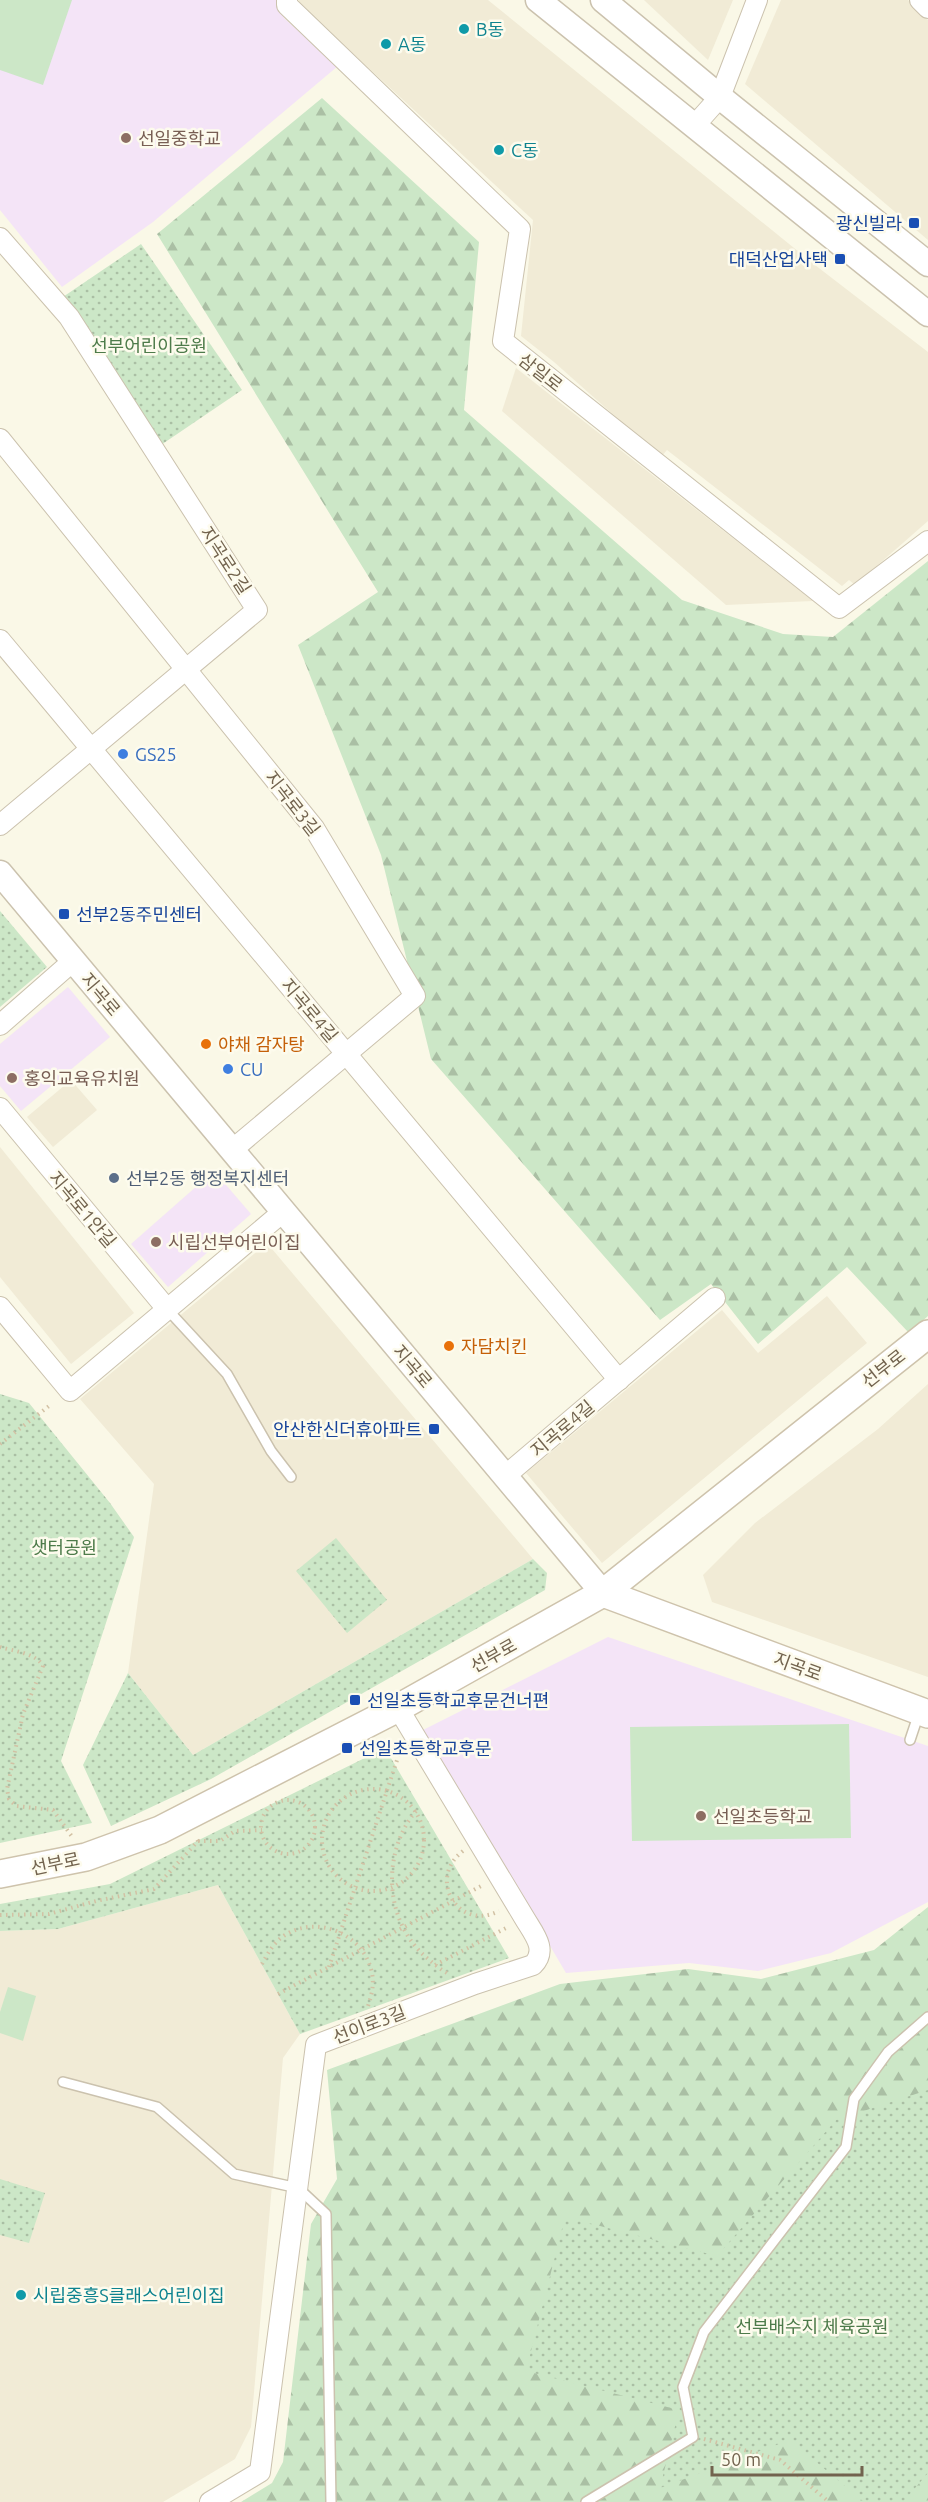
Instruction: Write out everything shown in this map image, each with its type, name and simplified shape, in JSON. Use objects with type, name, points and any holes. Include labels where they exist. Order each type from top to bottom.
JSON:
[{"type":"main road","name":"선부로","points":[[0,1874],[86,1857],[160,1830],[185,1816],[403,1717],[603,1593],[928,1334]]},
{"type":"main road","name":"지곡로","points":[[603,1593],[924,1713]]},
{"type":"street","name":"삼일로","points":[[286,0],[331,54],[520,229],[502,341],[839,608],[928,540]]},
{"type":"street","points":[[538,0],[928,314]]},
{"type":"street","points":[[603,0],[720,98],[928,264]]},
{"type":"street","points":[[695,125],[720,98],[757,0]]},
{"type":"street","points":[[920,0],[928,8]]},
{"type":"street","name":"지곡로2길","points":[[0,238],[69,317],[257,610],[0,825]]},
{"type":"street","name":"지곡로3길","points":[[0,439],[315,828],[415,996],[232,1150]]},
{"type":"street","name":"지곡로4길","points":[[0,640],[619,1380]]},
{"type":"street","name":"지곡로","points":[[0,873],[603,1593]]},
{"type":"street","points":[[0,1025],[73,961]]},
{"type":"street","name":"지곡로1안길","points":[[0,1108],[167,1310]]},
{"type":"street","points":[[0,1307],[70,1391],[284,1211]]},
{"type":"street","name":"지곡로4길","points":[[505,1476],[715,1298]]},
{"type":"street","name":"선이로3길","points":[[210,2502],[260,2472],[316,2045],[475,1984],[533,1965],[539,1959],[541,1947],[519,1904],[403,1717]]},
{"type":"lane","points":[[167,1310],[227,1374],[271,1451],[291,1477]]},
{"type":"lane","points":[[910,1740],[924,1713]]},
{"type":"lane","points":[[586,2502],[693,2436],[683,2387],[704,2332],[846,2147],[854,2099],[888,2052],[928,2017]]},
{"type":"lane","points":[[63,2082],[157,2107],[234,2174],[298,2188],[326,2214],[331,2502]]},
{"type":"path","points":[[0,1444],[49,1406]]},
{"type":"path","points":[[0,1647],[32,1657],[40,1661],[43,1666],[23,1714],[7,1789],[9,1799],[16,1806],[53,1810],[86,1857]]},
{"type":"path","points":[[328,1967],[387,1790],[403,1717]]},
{"type":"path","points":[[375,1788],[387,1790],[406,1800],[416,1811],[424,1830],[424,1847],[419,1863],[409,1877],[391,1888],[378,1891],[345,1883],[332,1872],[324,1857],[321,1841],[323,1824],[331,1809],[343,1797],[358,1790],[375,1788]]},
{"type":"path","points":[[284,1800],[293,1800],[308,1809],[315,1824],[314,1833],[306,1847],[290,1853],[273,1849],[262,1830],[263,1816],[268,1809],[284,1800]]},
{"type":"path","points":[[416,1811],[407,1821],[394,1852],[391,1888],[399,1920],[417,1949],[435,1965],[443,1971],[475,1984]]},
{"type":"path","points":[[185,1816],[198,1841]]},
{"type":"path","points":[[0,1915],[49,1914],[154,1889],[198,1841],[220,1841],[235,1831],[262,1830]]},
{"type":"path","points":[[314,1833],[322,1833]]},
{"type":"path","points":[[481,1846],[472,1846],[453,1860],[446,1881],[453,1901],[463,1910],[485,1916],[519,1904]]},
{"type":"path","points":[[278,1994],[500,1876]]},
{"type":"path","points":[[435,1965],[519,1904]]},
{"type":"path","points":[[262,1964],[270,1948],[284,1935],[301,1928],[319,1926],[340,1932],[353,1940],[362,1950],[372,1971],[373,1989],[368,2007],[357,2023],[341,2034]]},
{"type":"path","points":[[693,2436],[780,2460],[829,2502]]},
{"type":"shaded area","name":"선일중학교","points":[[0,0],[279,0],[284,18],[338,66],[153,222],[62,287],[0,210]]},
{"type":"shaded area","points":[[295,0],[488,0],[815,265],[928,352],[928,521],[855,585],[849,580],[842,586],[667,450],[661,457],[554,362],[521,336],[533,220]]},
{"type":"shaded area","points":[[644,0],[733,0],[708,60]]},
{"type":"shaded area","points":[[781,0],[908,0],[928,20],[928,240],[745,84]]},
{"type":"shaded area","points":[[516,368],[813,601],[726,605],[502,411]]},
{"type":"shaded area","points":[[68,987],[110,1037],[21,1111],[0,1086],[0,1044]]},
{"type":"shaded area","points":[[71,1080],[97,1110],[53,1147],[27,1117]]},
{"type":"shaded area","points":[[0,1147],[134,1313],[71,1364],[0,1277]]},
{"type":"shaded area","points":[[214,1171],[251,1214],[168,1287],[131,1244]]},
{"type":"shaded area","points":[[267,1243],[533,1559],[193,1755],[128,1673],[154,1484],[80,1399]]},
{"type":"shaded area","points":[[827,1296],[867,1343],[602,1563],[526,1473],[722,1310],[758,1353]]},
{"type":"shaded area","points":[[928,1384],[928,1677],[712,1602],[703,1575],[755,1523],[878,1429]]},
{"type":"shaded area","name":"선일초등학교","points":[[608,1637],[928,1746],[928,1902],[831,1953],[758,1971],[689,1963],[566,1973],[423,1730]]},
{"type":"shaded area","points":[[218,1885],[300,2034],[283,2058],[251,2427],[235,2459],[163,2502],[0,2502],[0,1931],[58,1929]]},
{"type":"green space","points":[[0,0],[72,0],[43,85],[0,70]]},
{"type":"green space","points":[[322,98],[479,242],[464,410],[682,600],[783,634],[833,637],[928,561],[928,1316],[909,1333],[847,1267],[758,1344],[711,1284],[660,1320],[431,1059],[381,855],[298,645],[378,592],[157,234]]},
{"type":"green space","name":"선부어린이공원","points":[[141,244],[242,390],[158,447],[57,301]]},
{"type":"green space","points":[[0,911],[47,967],[0,1007]]},
{"type":"green space","name":"샛터공원","points":[[0,1394],[29,1403],[110,1503],[134,1537],[61,1761],[92,1823],[0,1843]]},
{"type":"green space","points":[[336,1538],[387,1600],[347,1633],[296,1571]]},
{"type":"green space","points":[[533,1559],[547,1573],[545,1590],[211,1779],[111,1826],[83,1765],[128,1673],[193,1755]]},
{"type":"green space","points":[[849,1724],[851,1838],[632,1841],[630,1727]]},
{"type":"green space","points":[[385,1748],[509,1958],[300,2034],[218,1885],[58,1929],[0,1931],[0,1904],[110,1884]]},
{"type":"green space","points":[[928,1907],[928,2502],[241,2502],[272,2483],[283,2462],[311,2224],[337,2179],[327,2070],[560,1984],[688,1969],[761,1979],[874,1950]]},
{"type":"green space","points":[[8,1987],[36,1996],[23,2041],[0,2033],[0,2012]]},
{"type":"green space","name":"선부배수지 체육공원","points":[[928,2090],[928,2473],[903,2502],[864,2502],[790,2440],[660,2488],[679,2410],[526,2371],[565,2217],[717,2256],[836,2120]]},
{"type":"green space","points":[[0,2179],[45,2193],[29,2243],[0,2235]]},
{"type":"place","name":"B동","points":[[464,29]]},
{"type":"place","name":"A동","points":[[386,44]]},
{"type":"place","name":"선일중학교","points":[[126,138]]},
{"type":"place","name":"C동","points":[[499,150]]},
{"type":"place","name":"광신빌라","points":[[914,223]]},
{"type":"place","name":"대덕산업사택","points":[[840,259]]},
{"type":"place","name":"GS25","points":[[123,754]]},
{"type":"place","name":"선부2동주민센터","points":[[64,914]]},
{"type":"place","name":"야채 감자탕","points":[[206,1044]]},
{"type":"place","name":"CU","points":[[228,1069]]},
{"type":"place","name":"홍익교육유치원","points":[[12,1078]]},
{"type":"place","name":"선부2동 행정복지센터","points":[[114,1178]]},
{"type":"place","name":"시립선부어린이집","points":[[156,1242]]},
{"type":"place","name":"자담치킨","points":[[449,1346]]},
{"type":"place","name":"안산한신더휴아파트","points":[[434,1429]]},
{"type":"place","name":"선일초등학교후문건너편","points":[[355,1700]]},
{"type":"place","name":"선일초등학교후문","points":[[347,1748]]},
{"type":"place","name":"선일초등학교","points":[[701,1816]]},
{"type":"place","name":"시립중흥S클래스어린이집","points":[[21,2295]]}]
